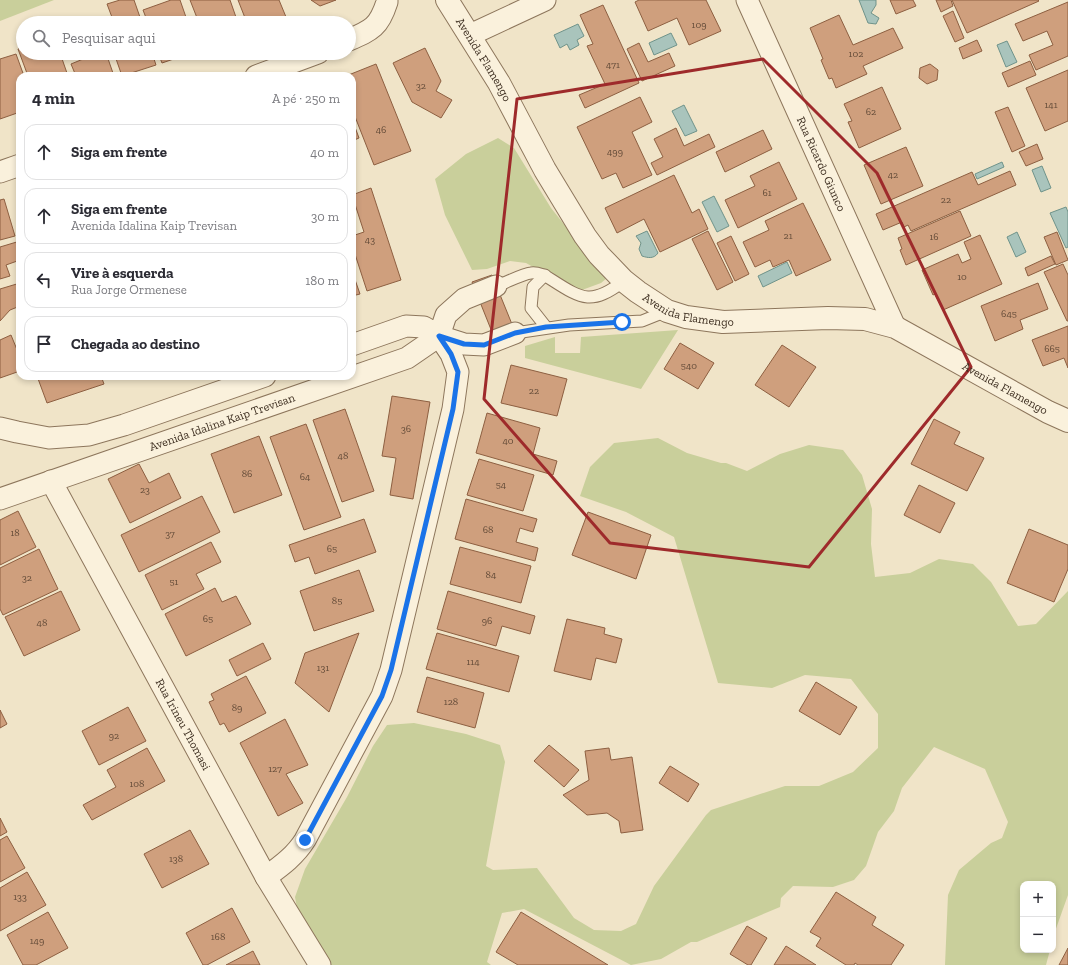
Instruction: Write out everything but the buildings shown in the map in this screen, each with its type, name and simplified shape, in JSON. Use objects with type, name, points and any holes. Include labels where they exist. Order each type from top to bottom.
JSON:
[{"type":"street","name":"Avenida Flamengo","points":[[446,0],[499,83],[545,170],[571,214],[599,255],[624,281],[667,311],[686,317],[723,322],[835,318],[865,319],[895,327],[1048,412],[1068,421]]},
{"type":"street","points":[[470,36],[545,0]]},
{"type":"street","name":"Rua Ricardo Giunco","points":[[747,0],[895,327]]},
{"type":"street","points":[[356,37],[370,31],[382,18],[387,1]]},
{"type":"street","points":[[267,72],[299,60]]},
{"type":"street","points":[[0,172],[16,166]]},
{"type":"street","points":[[439,336],[446,315],[464,299],[496,286]]},
{"type":"street","points":[[356,344],[406,326],[424,327],[439,336],[464,344],[484,345],[515,333]]},
{"type":"street","points":[[266,877],[283,865],[298,851],[305,840],[382,696],[391,670],[453,409],[458,372],[451,354],[439,336]]},
{"type":"street","name":"Avenida Idalina Kaip Trevisan","points":[[356,376],[407,358],[439,336]]},
{"type":"street","points":[[0,428],[49,438],[89,435],[124,425],[253,380]]},
{"type":"street","name":"Avenida Idalina Kaip Trevisan","points":[[0,499],[343,380]]},
{"type":"street","name":"Rua Irineu Thomasi","points":[[51,481],[266,877],[320,965]]},
{"type":"lane","points":[[496,286],[532,272],[545,275],[572,292],[586,298],[597,297],[610,291],[624,281]]},
{"type":"lane","points":[[545,275],[533,287],[531,308],[546,327]]},
{"type":"lane","points":[[515,333],[546,327],[642,321],[667,311]]},
{"type":"highlighted area","points":[[763,59],[877,173],[971,367],[809,567],[610,543],[484,399],[517,99]]},
{"type":"green space","points":[[0,0],[54,0],[0,21]]},
{"type":"green space","points":[[498,138],[514,148],[551,208],[607,278],[601,283],[582,290],[567,286],[526,263],[510,261],[487,269],[472,270],[445,215],[435,179],[466,154]]},
{"type":"green space","points":[[678,330],[641,389],[525,358],[525,346],[555,337],[555,353],[580,353],[581,337]]},
{"type":"green space","points":[[658,438],[687,453],[721,463],[726,463],[747,471],[780,454],[809,445],[843,450],[862,475],[872,509],[871,544],[875,577],[910,573],[939,559],[973,564],[991,582],[1018,626],[1036,624],[1068,591],[1068,895],[1056,929],[1056,881],[1020,881],[1020,953],[1049,953],[1046,965],[945,965],[948,895],[959,870],[991,843],[1002,838],[1008,822],[985,769],[934,747],[902,788],[894,811],[878,832],[866,866],[854,880],[833,887],[793,886],[781,898],[780,907],[697,942],[691,942],[661,959],[631,965],[524,909],[502,913],[487,962],[491,965],[327,965],[299,919],[295,897],[305,869],[347,797],[373,746],[387,725],[414,723],[466,734],[500,745],[505,762],[486,866],[493,870],[537,868],[574,918],[594,930],[621,931],[636,924],[654,886],[711,810],[785,786],[819,786],[853,772],[878,748],[878,714],[851,679],[805,675],[772,688],[718,683],[674,537],[626,512],[580,496],[590,467],[614,443]]},
{"type":"water","points":[[859,0],[876,0],[876,5],[871,13],[879,18],[876,24],[868,23]]},
{"type":"water","points":[[578,24],[584,36],[577,40],[579,45],[570,50],[567,44],[560,48],[554,35]]},
{"type":"water","points":[[671,33],[677,45],[654,55],[649,43]]},
{"type":"water","points":[[1007,41],[1017,62],[1006,67],[997,45]]},
{"type":"water","points":[[684,105],[697,131],[685,136],[672,111]]},
{"type":"water","points":[[1002,162],[1004,167],[977,179],[975,174]]},
{"type":"water","points":[[1042,166],[1051,188],[1041,192],[1032,170]]},
{"type":"water","points":[[714,196],[729,226],[717,232],[702,202]]},
{"type":"water","points":[[1066,207],[1068,212],[1068,247],[1066,248],[1050,213]]},
{"type":"water","points":[[647,231],[658,253],[651,258],[642,256],[639,249],[641,243],[636,236]]},
{"type":"water","points":[[1017,232],[1026,252],[1016,257],[1007,237]]},
{"type":"water","points":[[787,262],[792,273],[763,287],[758,276]]},
{"type":"route","points":[[305,840],[382,696],[391,670],[453,409],[458,372],[451,354],[439,336],[464,344],[484,345],[515,333],[546,327],[622,322]]}]
